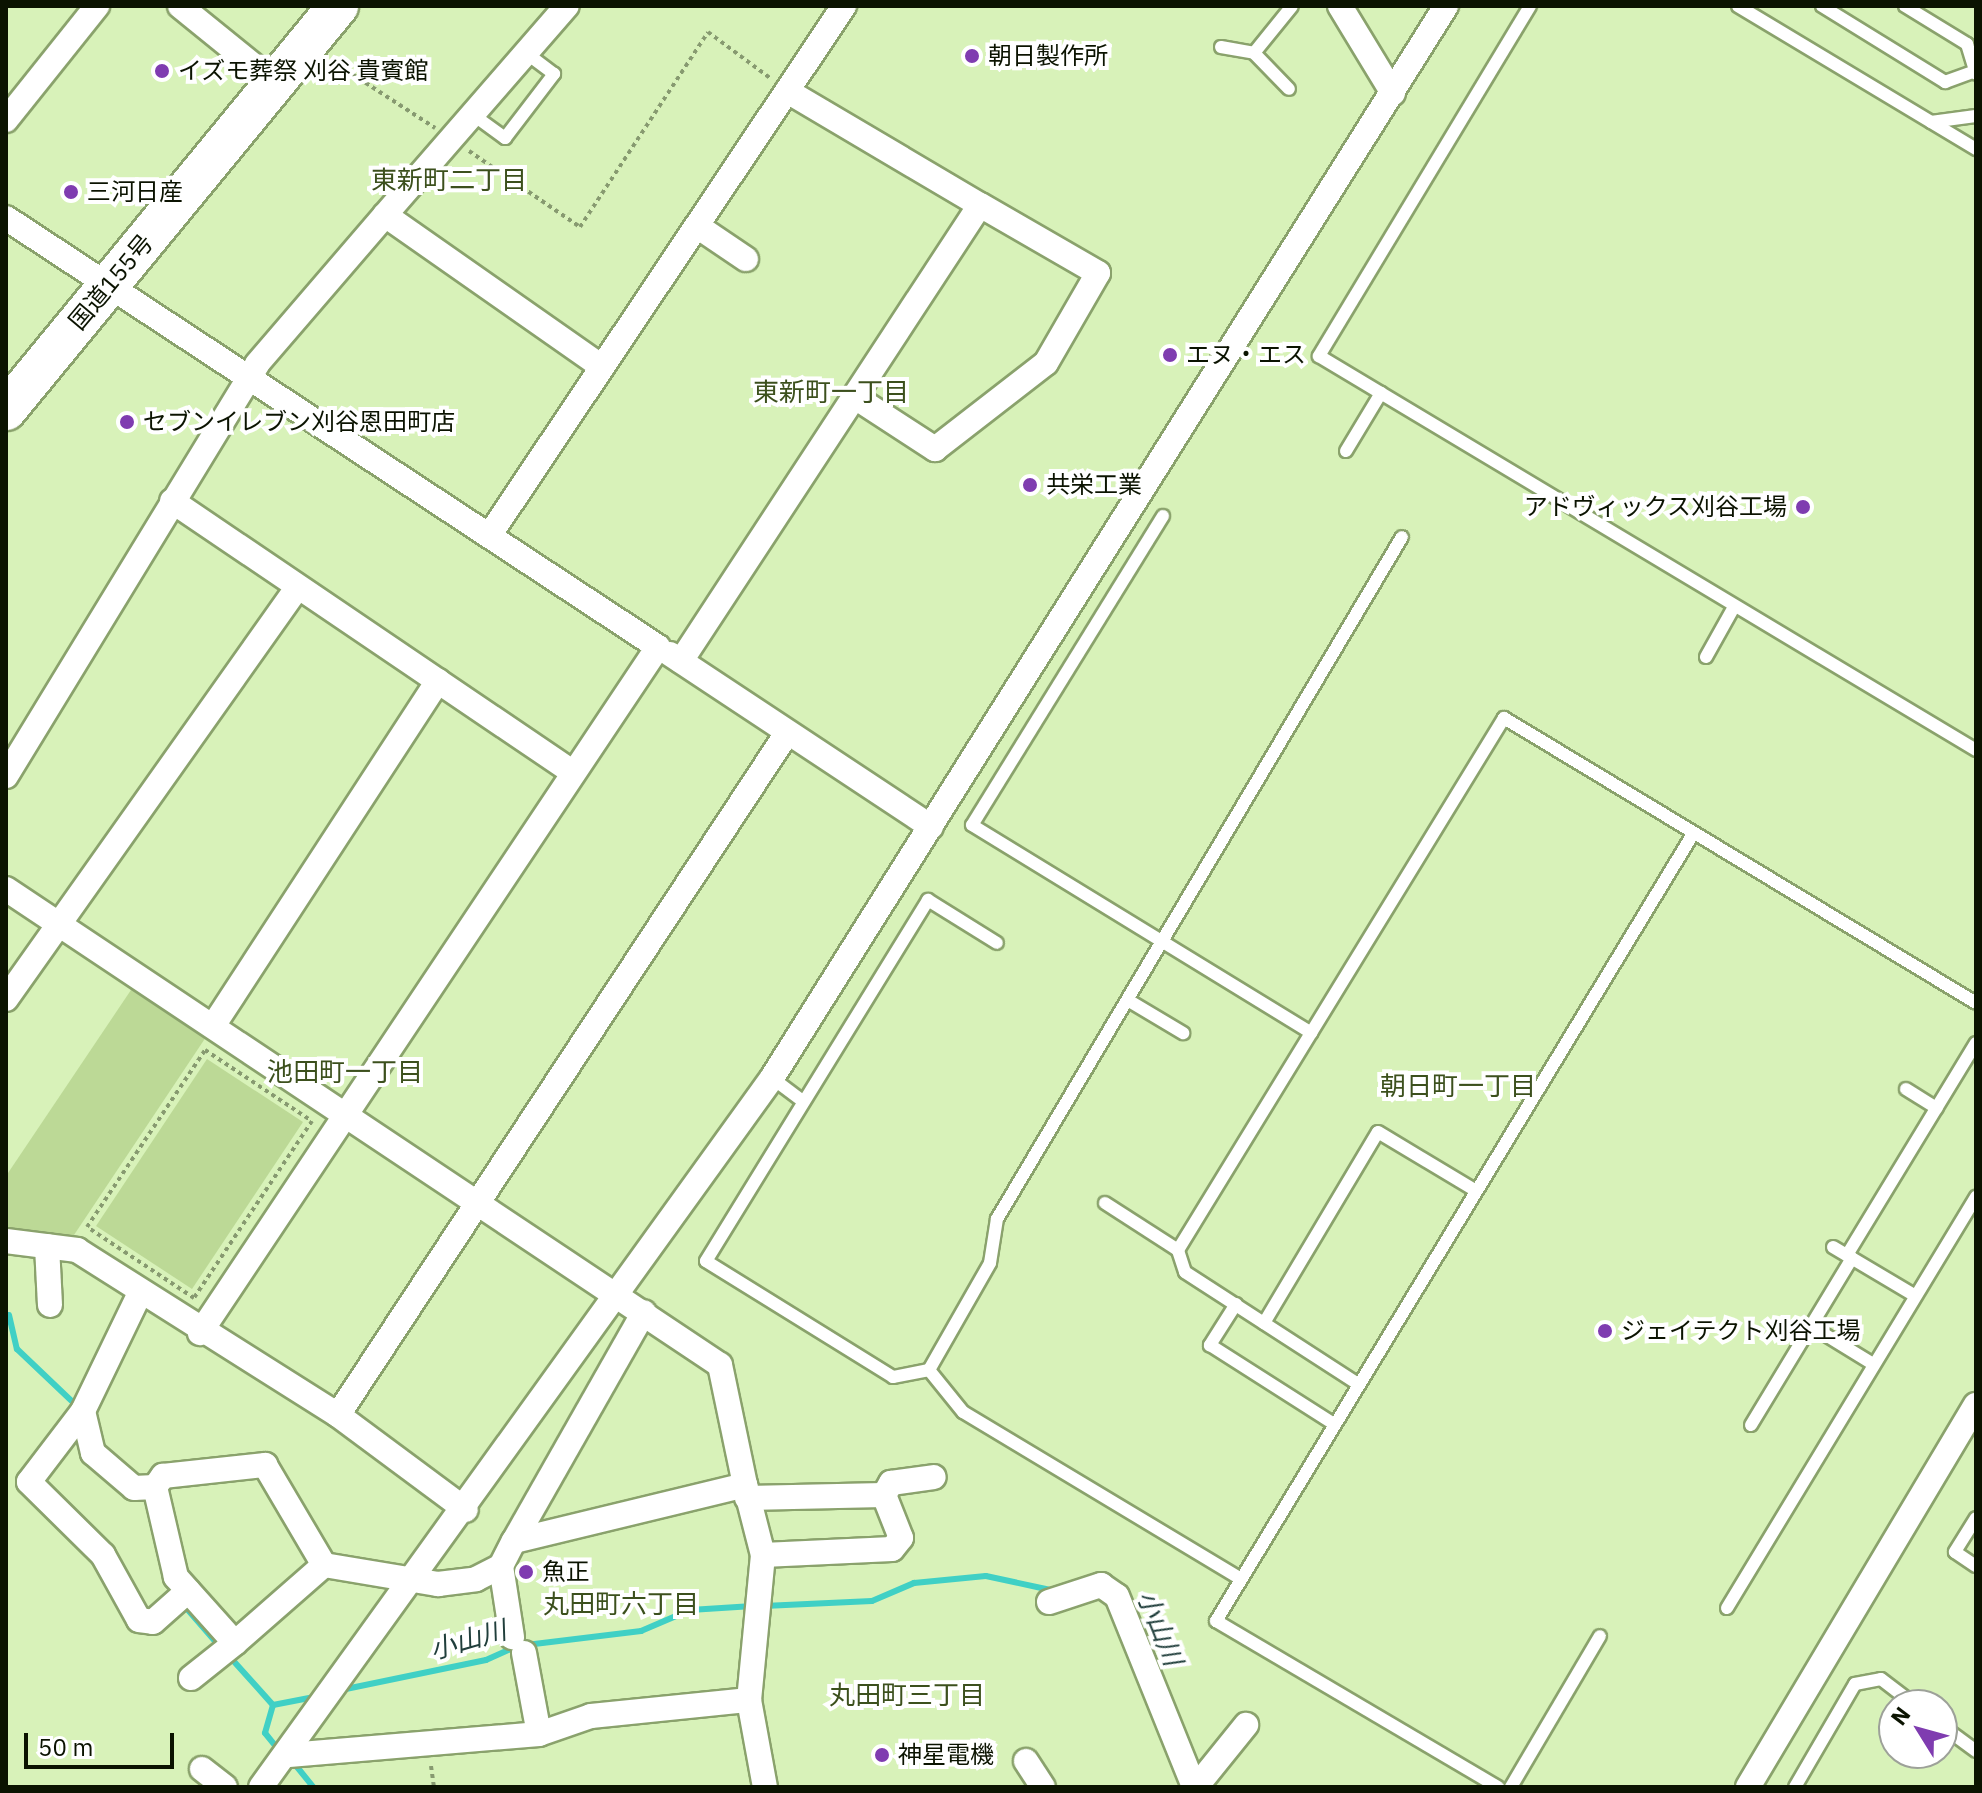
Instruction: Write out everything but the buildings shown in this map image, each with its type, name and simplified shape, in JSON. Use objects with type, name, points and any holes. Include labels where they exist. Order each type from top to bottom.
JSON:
[{"type":"highway","name":"国道155号","points":[[6,410],[338,6]]},
{"type":"street","points":[[6,120],[97,6]]},
{"type":"street","points":[[180,6],[254,66]]},
{"type":"street","points":[[6,776],[247,378],[450,138],[567,6]]},
{"type":"street","points":[[489,536],[844,6]]},
{"type":"street","points":[[1340,6],[1393,93]]},
{"type":"street","points":[[261,1787],[284,1761],[466,1510],[772,1078],[1446,6]]},
{"type":"street","points":[[787,91],[1098,273],[1046,363],[935,449],[858,399]]},
{"type":"street","points":[[681,661],[858,399],[980,205]]},
{"type":"street","points":[[385,215],[602,367]]},
{"type":"street","points":[[6,218],[681,661],[785,736],[931,827]]},
{"type":"street","points":[[697,226],[746,259]]},
{"type":"street","points":[[172,501],[573,772]]},
{"type":"street","points":[[6,999],[57,922],[297,588]]},
{"type":"street","points":[[200,1333],[658,647]]},
{"type":"street","points":[[213,1026],[438,681]]},
{"type":"street","points":[[338,1415],[785,736]]},
{"type":"street","points":[[6,889],[720,1365],[746,1492],[763,1555],[762,1604],[749,1700],[765,1787]]},
{"type":"street","points":[[6,1241],[77,1250],[200,1333],[338,1415],[466,1510]]},
{"type":"street","points":[[47,1246],[50,1305]]},
{"type":"street","points":[[140,1293],[83,1411],[29,1482],[103,1555],[139,1620],[153,1622],[181,1597]]},
{"type":"street","points":[[234,1643],[181,1597],[155,1487],[163,1476],[265,1465],[324,1565],[413,1581],[476,1579],[501,1566],[644,1312]]},
{"type":"street","points":[[1748,1787],[1976,1405]]},
{"type":"street","points":[[83,1411],[93,1453],[134,1488],[155,1487]]},
{"type":"street","points":[[884,1495],[891,1483],[934,1477]]},
{"type":"street","points":[[514,1541],[746,1492],[884,1495]]},
{"type":"street","points":[[763,1555],[892,1549],[901,1538],[884,1495]]},
{"type":"street","points":[[191,1678],[324,1565]]},
{"type":"street","points":[[501,1566],[539,1734]]},
{"type":"street","points":[[1049,1602],[1101,1585],[1117,1596],[1198,1785]]},
{"type":"street","points":[[284,1761],[539,1734],[591,1716],[749,1700]]},
{"type":"street","points":[[1198,1785],[1246,1725]]},
{"type":"street","points":[[1188,1736],[1198,1785]]},
{"type":"street","points":[[1026,1761],[1043,1787]]},
{"type":"street","points":[[202,1769],[225,1787]]},
{"type":"lane","points":[[1254,53],[1292,6]]},
{"type":"lane","points":[[1530,6],[1319,356],[1734,607],[1974,745]]},
{"type":"lane","points":[[1738,6],[1976,149]]},
{"type":"lane","points":[[1822,6],[1945,82],[1974,73],[1967,44],[1905,6]]},
{"type":"lane","points":[[1221,47],[1254,53],[1289,89]]},
{"type":"lane","points":[[472,114],[505,138],[554,74],[525,52]]},
{"type":"lane","points":[[1931,122],[1976,116]]},
{"type":"lane","points":[[1346,451],[1381,393]]},
{"type":"lane","points":[[1163,516],[972,825],[1311,1033]]},
{"type":"lane","points":[[997,943],[928,900],[706,1261],[893,1377],[929,1370],[990,1263],[997,1219],[1167,943],[1402,537]]},
{"type":"lane","points":[[1706,657],[1734,607]]},
{"type":"lane","points":[[1178,1250],[1504,718],[1976,1003]]},
{"type":"lane","points":[[1498,1787],[1216,1621],[1693,834]]},
{"type":"lane","points":[[1131,1002],[1183,1033]]},
{"type":"lane","points":[[1751,1425],[1976,1043]]},
{"type":"lane","points":[[772,1078],[803,1101]]},
{"type":"lane","points":[[1906,1089],[1937,1108]]},
{"type":"lane","points":[[1264,1323],[1378,1132],[1476,1191]]},
{"type":"lane","points":[[1727,1608],[1976,1197]]},
{"type":"lane","points":[[1105,1203],[1178,1250],[1185,1272],[1358,1384]]},
{"type":"lane","points":[[1833,1247],[1914,1295]]},
{"type":"lane","points":[[1236,1304],[1210,1345],[1334,1424]]},
{"type":"lane","points":[[1811,1326],[1873,1364]]},
{"type":"lane","points":[[929,1370],[963,1412],[1241,1579]]},
{"type":"lane","points":[[1976,1518],[1955,1552],[1976,1566]]},
{"type":"lane","points":[[1511,1787],[1600,1636]]},
{"type":"lane","points":[[1795,1787],[1855,1684],[1881,1679],[1894,1689]]},
{"type":"lane","points":[[1958,1738],[1976,1751]]},
{"type":"path","points":[[307,44],[580,227],[708,32],[787,91]]},
{"type":"path","points":[[205,1050],[312,1121],[194,1298],[87,1227],[205,1050]]},
{"type":"green space","points":[[133,987],[206,1037],[70,1241],[6,1232],[6,1176]]},
{"type":"green space","points":[[207,1059],[303,1122],[192,1289],[96,1226]]},
{"type":"waterway","name":"小山川","points":[[9,1315],[17,1349],[78,1407]]},
{"type":"waterway","name":"小山川","points":[[764,1606],[872,1601],[914,1583],[986,1576],[1051,1590]]},
{"type":"waterway","name":"小山川","points":[[181,1602],[221,1648]]},
{"type":"waterway","name":"小山川","points":[[526,1645],[641,1631],[690,1610],[753,1606]]},
{"type":"waterway","name":"小山川","points":[[341,1690],[486,1660],[515,1647]]},
{"type":"waterway","name":"小山川","points":[[229,1656],[273,1705],[314,1697]]},
{"type":"waterway","points":[[273,1705],[265,1733],[279,1750]]},
{"type":"waterway","points":[[293,1762],[313,1787]]},
{"type":"place","name":"朝日製作所","points":[[972,56]]},
{"type":"place","name":"イズモ葬祭 刈谷 貴賓館","points":[[162,71]]},
{"type":"place","name":"三河日産","points":[[71,192]]},
{"type":"place","name":"エヌ・エス","points":[[1170,355]]},
{"type":"place","name":"セブンイレブン刈谷恩田町店","points":[[127,422]]},
{"type":"place","name":"共栄工業","points":[[1030,485]]},
{"type":"place","name":"アドヴィックス刈谷工場","points":[[1803,507]]},
{"type":"place","name":"ジェイテクト刈谷工場","points":[[1605,1331]]},
{"type":"place","name":"魚正","points":[[526,1572]]},
{"type":"place","name":"神星電機","points":[[882,1755]]},
{"type":"district","name":"東新町二丁目","points":[[449,180]]},
{"type":"district","name":"東新町一丁目","points":[[831,392]]},
{"type":"district","name":"池田町一丁目","points":[[345,1072]]},
{"type":"district","name":"朝日町一丁目","points":[[1458,1086]]},
{"type":"district","name":"丸田町六丁目","points":[[621,1604]]},
{"type":"district","name":"丸田町三丁目","points":[[907,1695]]}]
